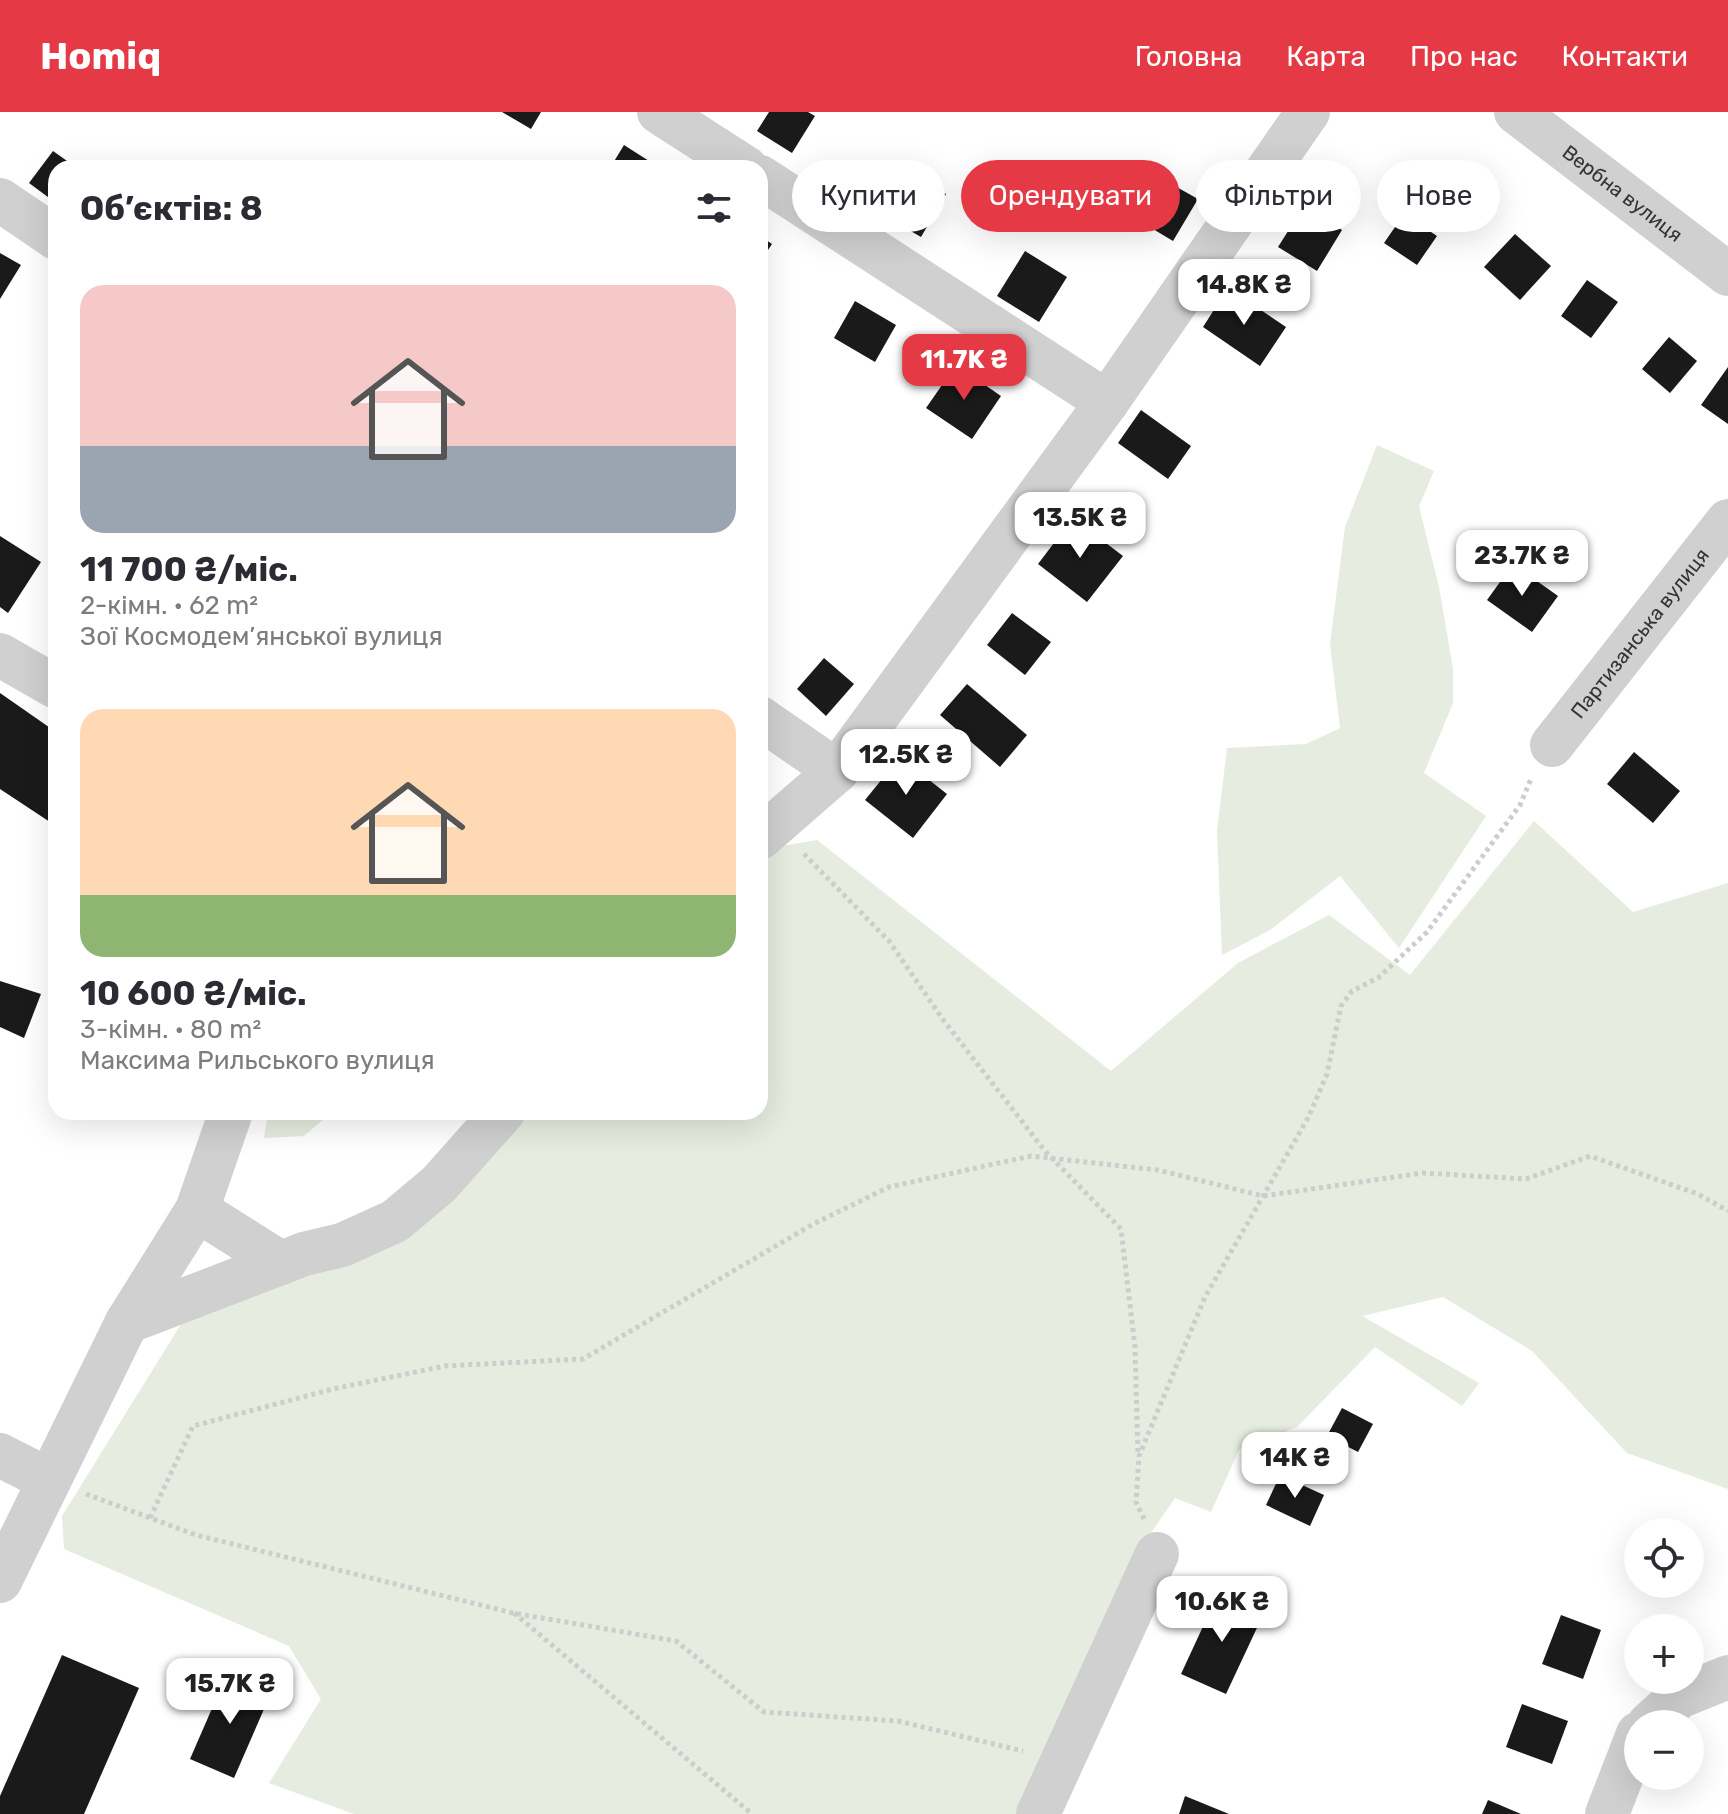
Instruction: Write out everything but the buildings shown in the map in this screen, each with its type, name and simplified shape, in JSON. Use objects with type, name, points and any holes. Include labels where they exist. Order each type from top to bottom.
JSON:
[{"type":"street","points":[[659,112],[734,160]]},
{"type":"street","points":[[768,832],[837,771],[1107,402],[1308,112]]},
{"type":"street","name":"Вербна вулиця","points":[[1516,112],[1728,274]]},
{"type":"street","points":[[768,182],[1107,402]]},
{"type":"street","points":[[0,200],[48,233]]},
{"type":"street","name":"Партизанська вулиця","points":[[1552,745],[1728,521]]},
{"type":"street","points":[[0,655],[48,682]]},
{"type":"street","points":[[768,724],[837,771]]},
{"type":"street","points":[[0,1581],[47,1479],[127,1322],[197,1210],[228,1120]]},
{"type":"street","points":[[127,1322],[281,1263],[342,1245],[395,1221],[439,1184],[496,1120]]},
{"type":"street","points":[[197,1210],[281,1263]]},
{"type":"street","points":[[0,1455],[47,1479]]},
{"type":"street","points":[[1038,1814],[1157,1554]]},
{"type":"street","points":[[1665,1710],[1679,1697],[1728,1677]]},
{"type":"street","points":[[1607,1814],[1624,1770]]},
{"type":"path","points":[[1139,1456],[1205,1297],[1308,1118],[1327,1074],[1341,1006],[1352,991],[1378,978],[1427,932],[1520,805],[1552,745]]},
{"type":"path","points":[[768,832],[889,941],[944,1021],[1052,1158],[1121,1229],[1135,1347],[1139,1456],[1136,1502],[1157,1554]]},
{"type":"path","points":[[150,1518],[193,1426],[333,1389],[445,1366],[583,1359],[815,1223],[889,1187],[1031,1156],[1158,1170],[1263,1196],[1423,1173],[1526,1179],[1590,1156],[1698,1194],[1728,1211]]},
{"type":"path","points":[[47,1479],[196,1535],[513,1613],[676,1641],[764,1712],[898,1721],[1016,1749],[1060,1767]]},
{"type":"path","points":[[513,1613],[752,1814]]},
{"type":"shaded area","points":[[1377,445],[1434,471],[1419,506],[1439,587],[1453,669],[1453,703],[1424,773],[1486,816],[1399,948],[1340,876],[1270,930],[1222,955],[1217,831],[1227,748],[1306,744],[1340,728],[1330,644],[1345,527]]},
{"type":"shaded area","points":[[1534,821],[1633,912],[1728,883],[1728,1489],[1627,1453],[1532,1351],[1443,1297],[1362,1316],[1479,1383],[1462,1406],[1375,1347],[1297,1427],[1239,1450],[1211,1512],[1175,1498],[1135,1556],[1017,1814],[354,1814],[269,1783],[321,1699],[289,1646],[64,1549],[62,1516],[183,1321],[410,1226],[511,1120],[768,1120],[768,859],[782,846],[817,840],[1111,1071],[1238,963],[1329,915],[1410,975]]},
{"type":"shaded area","points":[[267,1120],[323,1120],[304,1136],[264,1138]]}]
